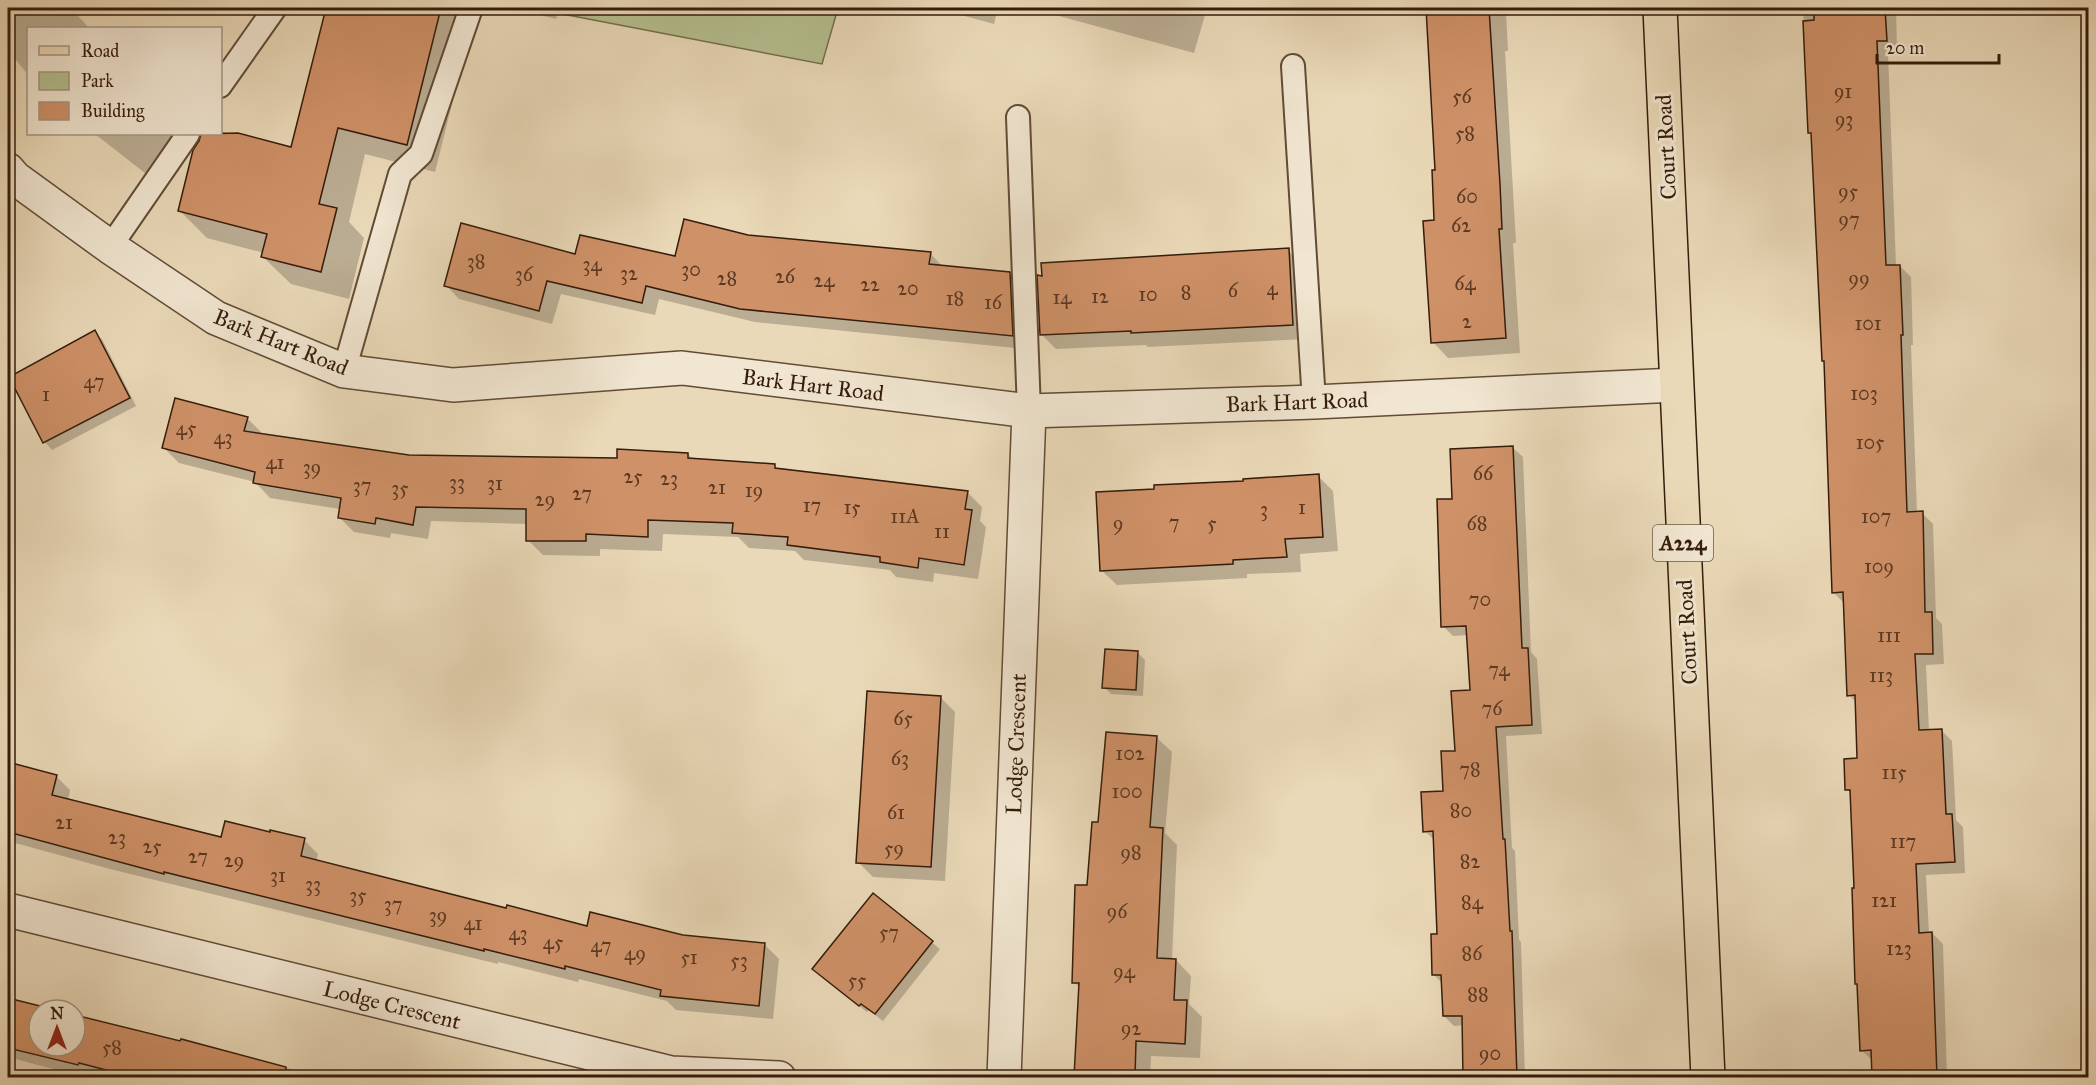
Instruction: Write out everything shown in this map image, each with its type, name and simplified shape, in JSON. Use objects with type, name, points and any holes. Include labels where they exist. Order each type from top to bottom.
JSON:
[{"type":"main road","name":"Court Road","points":[[1660,8],[1708,1077]]},
{"type":"street","name":"Bark Hart Road","points":[[10,179],[216,318],[344,371],[453,385],[682,368],[1029,411],[1314,402],[1676,385]]},
{"type":"street","name":"Lodge Crescent","points":[[1004,1077],[1029,411]]},
{"type":"street","name":"Lodge Crescent","points":[[8,910],[671,1073],[779,1077]]},
{"type":"lane","points":[[222,84],[275,8]]},
{"type":"lane","points":[[344,371],[400,174],[422,154],[471,8]]},
{"type":"lane","points":[[1293,66],[1314,402]]},
{"type":"lane","points":[[1018,117],[1029,411]]},
{"type":"lane","points":[[110,247],[187,135]]},
{"type":"green space","points":[[531,8],[838,8],[822,64]]},
{"type":"building","points":[[326,8],[441,8],[407,145],[338,128],[319,204],[337,208],[321,272],[261,257],[267,234],[178,211],[193,150],[201,135],[238,133],[291,147]]},
{"type":"building","points":[[1426,8],[1489,8],[1500,184],[1502,229],[1499,229],[1506,338],[1431,343],[1423,221],[1434,220],[1432,170],[1435,170]]},
{"type":"building","points":[[1814,8],[1885,8],[1887,41],[1877,41],[1886,265],[1900,265],[1907,512],[1923,511],[1925,612],[1932,612],[1933,654],[1915,654],[1919,730],[1942,729],[1946,814],[1952,814],[1955,862],[1916,864],[1919,933],[1932,932],[1937,1077],[1872,1077],[1871,1050],[1860,1051],[1857,984],[1855,984],[1850,790],[1845,790],[1844,759],[1857,758],[1855,695],[1847,696],[1843,592],[1832,593],[1824,361],[1822,361],[1803,21],[1814,20]]},
{"type":"building","points":[[684,219],[748,235],[931,252],[929,264],[1010,272],[1013,336],[740,309],[646,286],[642,303],[547,281],[539,311],[444,286],[461,223],[575,254],[580,235],[675,256]]},
{"type":"building","points":[[1289,248],[1293,325],[1040,335],[1037,275],[1042,276],[1041,263]]},
{"type":"building","points":[[95,330],[130,398],[43,443],[9,377]]},
{"type":"building","points":[[175,398],[248,417],[244,431],[409,455],[617,458],[617,449],[688,453],[688,458],[775,464],[775,468],[968,491],[965,509],[972,510],[964,565],[919,558],[918,568],[880,562],[880,557],[787,545],[788,537],[732,533],[733,523],[648,520],[648,537],[586,534],[586,541],[526,541],[526,509],[416,507],[413,525],[376,518],[375,524],[338,518],[341,498],[253,483],[255,472],[162,448]]},
{"type":"building","points":[[1513,446],[1522,648],[1528,648],[1532,725],[1496,727],[1510,931],[1512,931],[1517,1077],[1463,1077],[1462,1016],[1443,1016],[1441,975],[1432,975],[1431,934],[1437,934],[1433,831],[1423,832],[1421,792],[1443,791],[1441,751],[1455,751],[1451,691],[1470,690],[1466,626],[1441,627],[1437,499],[1452,499],[1450,449]]},
{"type":"building","points":[[1319,474],[1323,537],[1285,539],[1287,557],[1233,560],[1233,564],[1100,571],[1096,492],[1154,489],[1154,485],[1243,481],[1243,479]]},
{"type":"building","points":[[1105,649],[1138,651],[1136,690],[1102,688]]},
{"type":"building","points":[[867,691],[941,696],[931,867],[856,863]]},
{"type":"building","points":[[1106,732],[1157,736],[1150,827],[1163,828],[1157,958],[1176,959],[1174,1000],[1187,1000],[1185,1044],[1136,1041],[1135,1077],[1074,1077],[1079,983],[1072,983],[1075,885],[1087,885],[1092,822],[1098,822]]},
{"type":"building","points":[[8,762],[57,775],[52,795],[221,837],[225,821],[305,838],[301,856],[506,908],[507,905],[587,926],[590,912],[683,935],[765,943],[759,1006],[660,996],[661,990],[565,966],[565,969],[484,949],[484,951],[164,872],[164,874],[8,832]]},
{"type":"building","points":[[873,893],[933,941],[875,1014],[861,1004],[859,1006],[812,969]]},
{"type":"building","points":[[8,998],[27,1003],[27,1053],[8,1048]]},
{"type":"building","points":[[87,1018],[180,1041],[181,1039],[286,1067],[285,1077],[133,1077],[79,1063],[78,1065],[49,1058],[87,1058]]}]
